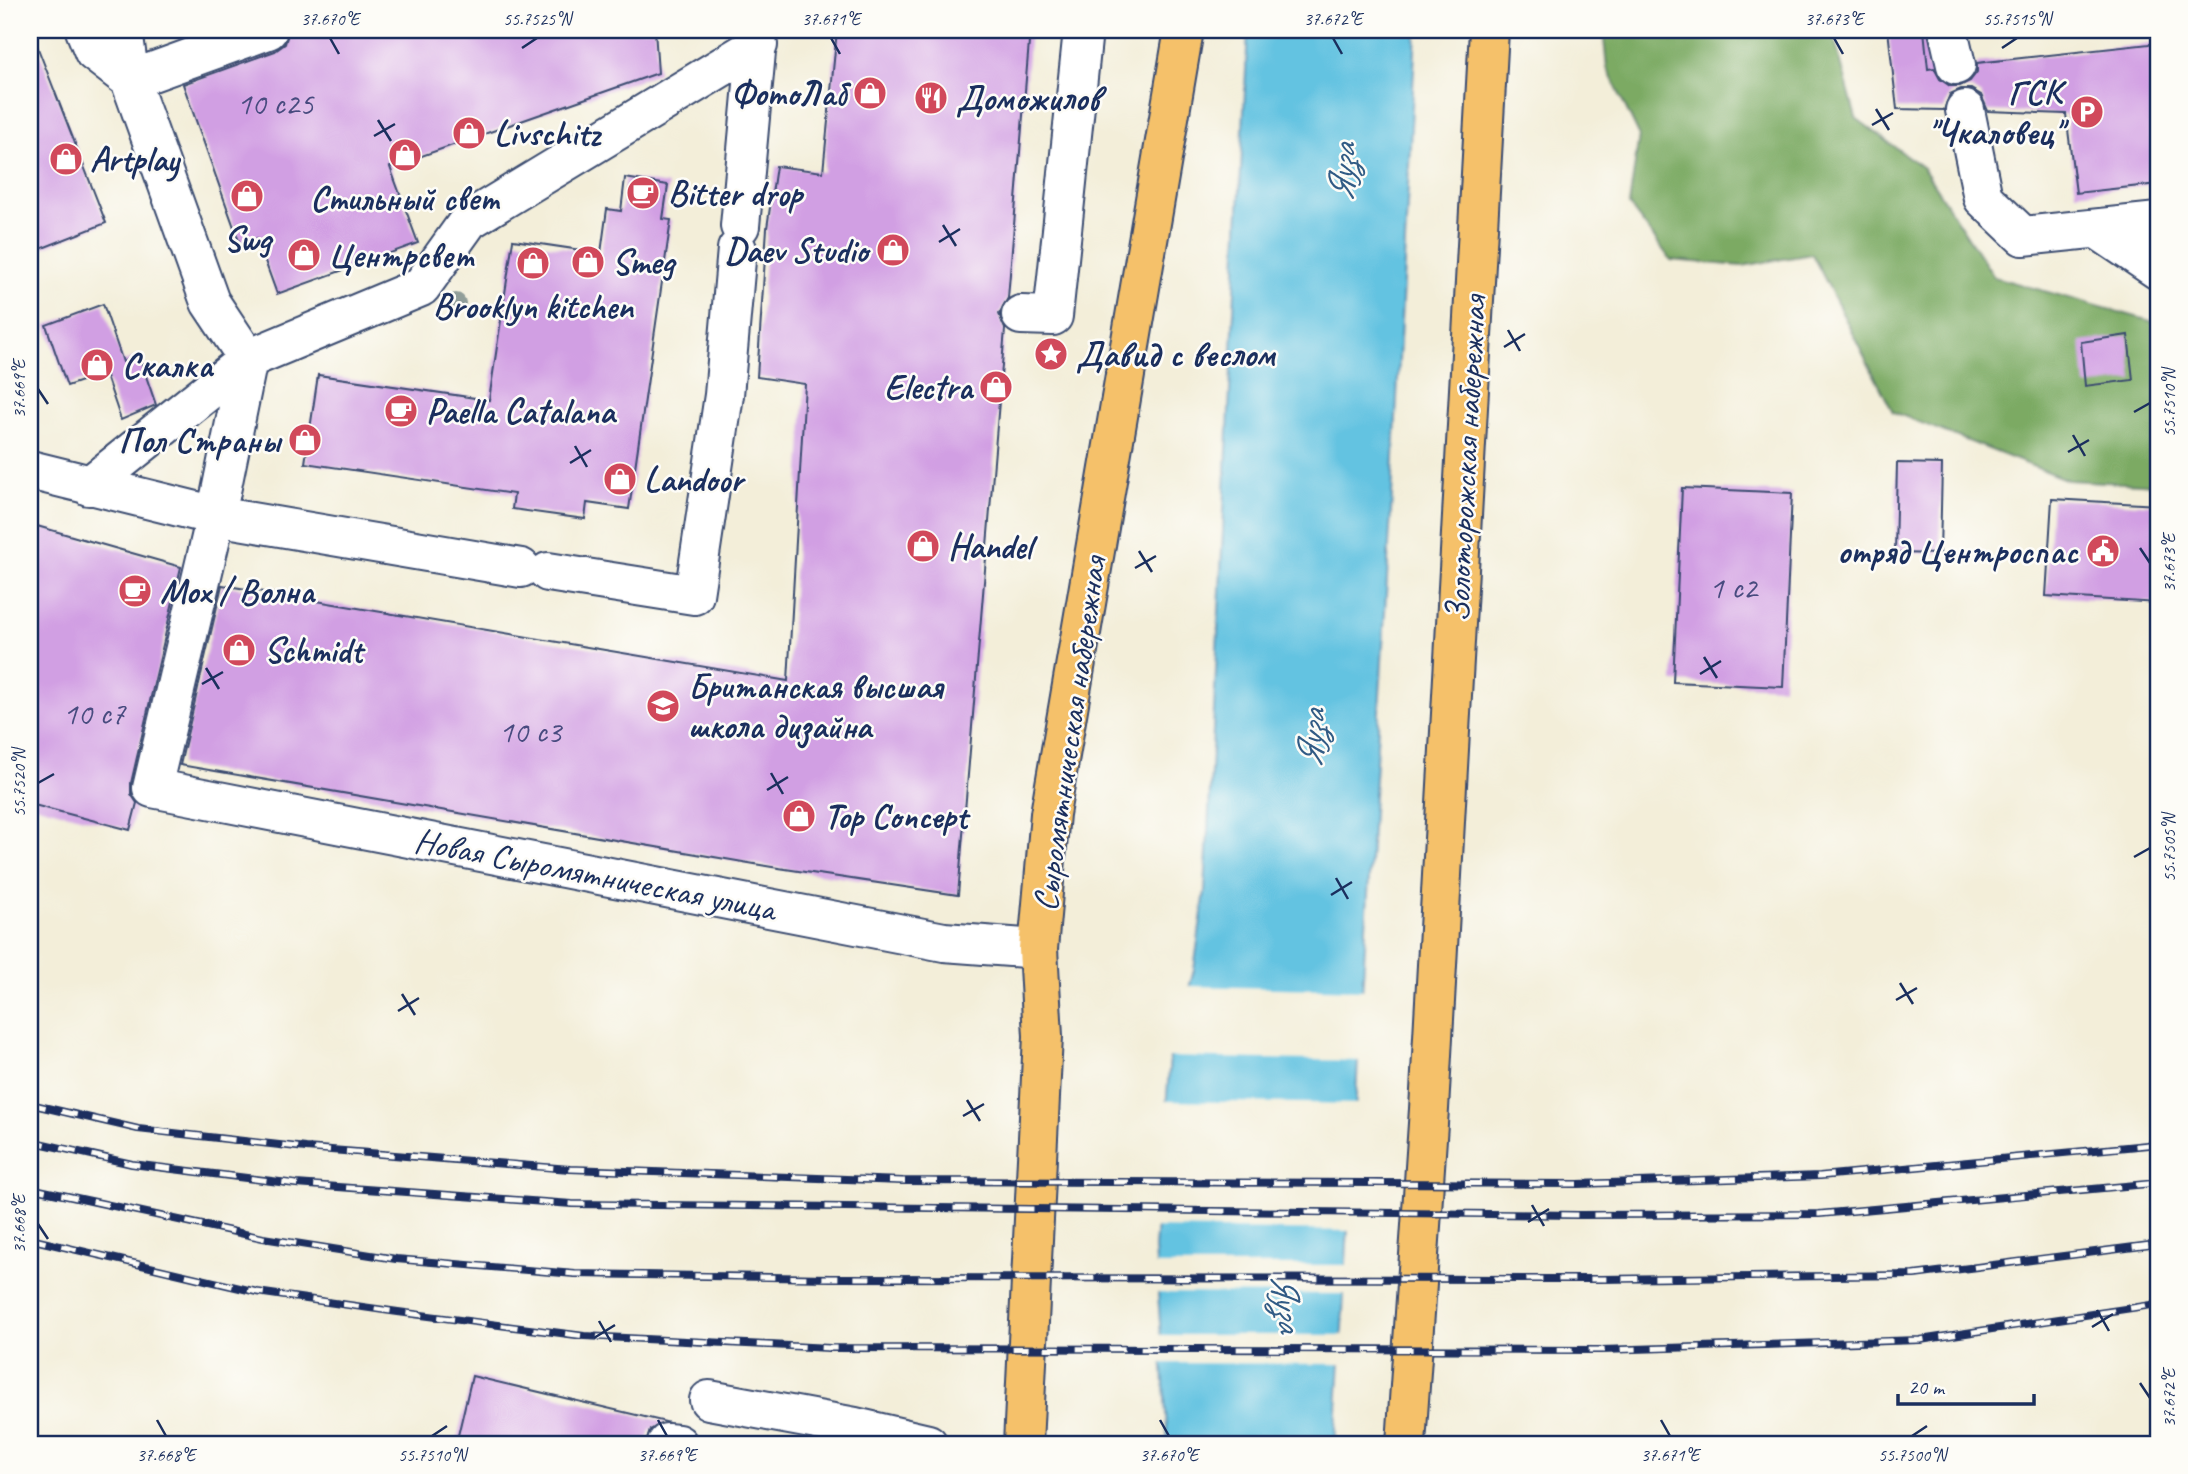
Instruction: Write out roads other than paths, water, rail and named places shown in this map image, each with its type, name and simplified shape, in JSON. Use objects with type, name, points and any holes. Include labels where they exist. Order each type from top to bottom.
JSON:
[{"type":"main road","name":"Сыромятническая набережная","points":[[1023,1444],[1042,1036],[1038,949],[1050,814],[1184,30]]},
{"type":"main road","name":"Золоторожская набережная","points":[[1406,1444],[1429,1108],[1489,30]]},
{"type":"street","points":[[85,30],[94,52],[130,80]]},
{"type":"street","points":[[123,30],[130,80],[210,302],[248,359],[216,516]]},
{"type":"street","points":[[130,80],[268,30]]},
{"type":"street","points":[[1021,315],[1053,316],[1083,30]]},
{"type":"street","points":[[30,470],[216,516],[694,595],[724,395],[758,37]]},
{"type":"street","points":[[89,486],[248,359],[421,287],[469,220],[758,37]]},
{"type":"street","points":[[1965,110],[1983,198],[2023,236],[2158,222]]},
{"type":"street","points":[[2097,229],[2158,270]]},
{"type":"street","name":"Новая Сыромятническая улица","points":[[216,516],[152,788],[944,942],[1038,949]]},
{"type":"street","points":[[709,1400],[855,1427],[928,1444]]},
{"type":"water","name":"Яуза","points":[[1248,30],[1416,30],[1392,495],[1335,1444],[1168,1444],[1155,1248],[1170,1057],[1194,970],[1205,891]]},
{"type":"railway","points":[[30,1104],[138,1129],[306,1148],[570,1169],[903,1181],[1578,1184],[1820,1176],[2158,1144]]},
{"type":"railway","points":[[30,1141],[132,1164],[296,1184],[572,1204],[1578,1215],[1819,1214],[2158,1183]]},
{"type":"railway","points":[[30,1188],[263,1238],[396,1259],[575,1274],[830,1278],[1601,1279],[1914,1275],[2158,1244]]},
{"type":"railway","points":[[30,1239],[257,1292],[398,1312],[584,1336],[830,1348],[1601,1350],[1920,1340],[2158,1304]]},
{"type":"place","name":"ФотоЛаб","points":[[870,93]]},
{"type":"place","name":"Доможилов","points":[[931,98]]},
{"type":"place","name":"ГСК \"Чкаловец\"","points":[[2087,112]]},
{"type":"place","name":"Livschitz","points":[[469,133]]},
{"type":"place","name":"Стильный свет","points":[[405,155]]},
{"type":"place","name":"Artplay","points":[[66,159]]},
{"type":"place","name":"Bitter drop","points":[[643,193]]},
{"type":"place","name":"Swg","points":[[247,196]]},
{"type":"place","name":"Daev Studio","points":[[893,250]]},
{"type":"place","name":"Центрсвет","points":[[304,255]]},
{"type":"place","name":"Smeg","points":[[588,262]]},
{"type":"place","name":"Brooklyn kitchen","points":[[533,263]]},
{"type":"place","name":"Давид с веслом","points":[[1051,354]]},
{"type":"place","name":"Скалка","points":[[97,365]]},
{"type":"place","name":"Electra","points":[[996,387]]},
{"type":"place","name":"Paella Catalana","points":[[401,411]]},
{"type":"place","name":"Пол Страны","points":[[305,440]]},
{"type":"place","name":"Landoor","points":[[620,479]]},
{"type":"place","name":"Handel","points":[[923,546]]},
{"type":"place","name":"отряд Центроспас","points":[[2103,551]]},
{"type":"place","name":"Мох / Волна","points":[[135,591]]},
{"type":"place","name":"Schmidt","points":[[239,650]]},
{"type":"place","name":"Британская высшая школа дизайна","points":[[663,706]]},
{"type":"place","name":"Top Concept","points":[[799,816]]}]
